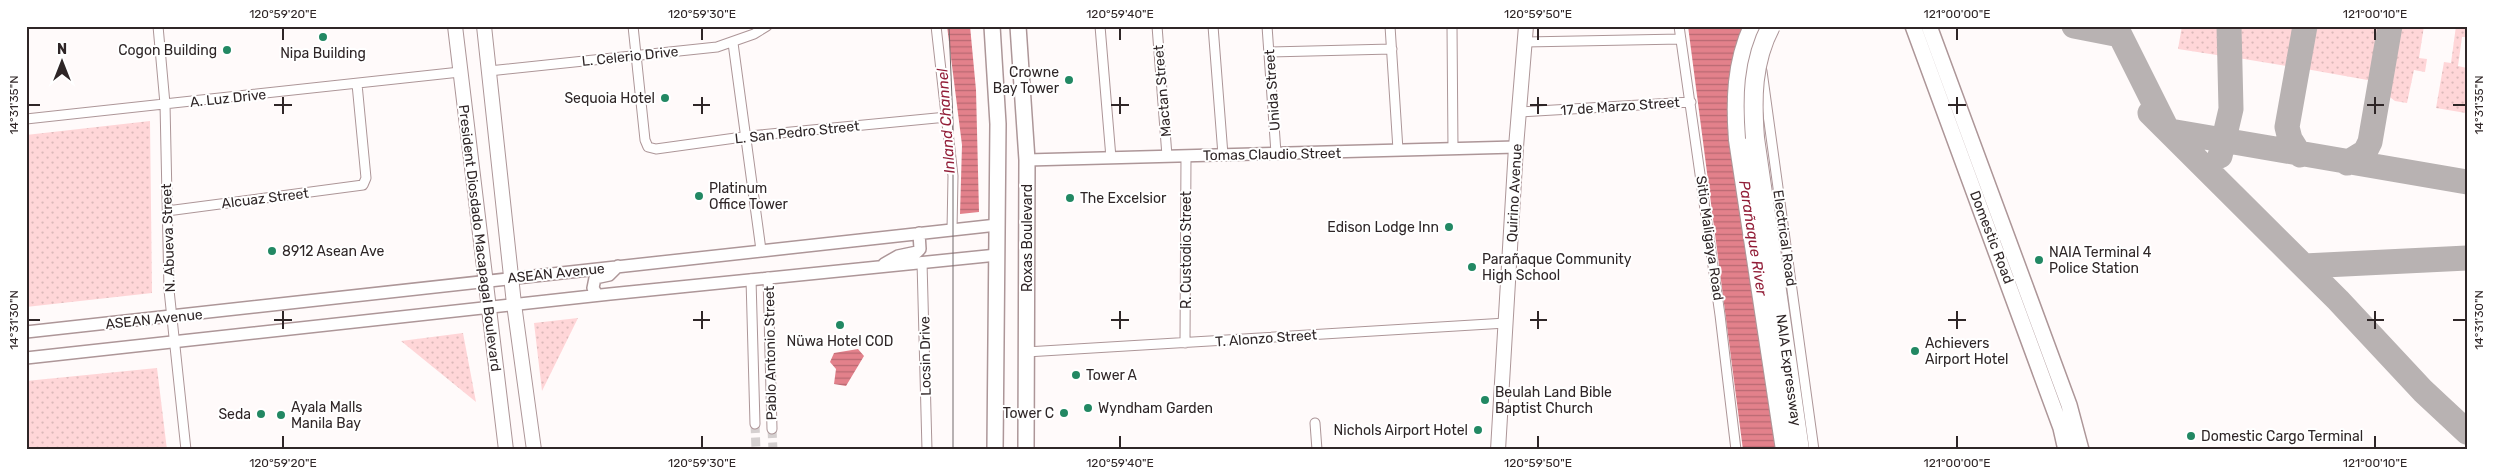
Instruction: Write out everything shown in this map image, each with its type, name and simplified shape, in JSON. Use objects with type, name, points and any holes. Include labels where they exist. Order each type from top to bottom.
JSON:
[{"type":"highway","name":"NAIA Expressway","points":[[1754,26],[1745,46],[1738,73],[1735,100],[1738,140],[1784,450]]},
{"type":"highway","name":"NAIA Expressway","points":[[1771,26],[1764,40],[1754,74],[1752,102],[1800,450]]},
{"type":"main road","name":"President Diosdado Macapagal Boulevard","points":[[455,26],[506,450]]},
{"type":"main road","name":"President Diosdado Macapagal Boulevard","points":[[484,26],[514,304],[534,450]]},
{"type":"main road","points":[[992,26],[998,124],[995,450]]},
{"type":"main road","name":"Roxas Boulevard","points":[[1018,26],[1027,160],[1026,450]]},
{"type":"main road","name":"Quirino Avenue","points":[[1498,450],[1516,147],[1526,26]]},
{"type":"main road","name":"Domestic Road","points":[[1913,26],[2014,294],[2061,428],[2066,450]]},
{"type":"main road","name":"Domestic Road","points":[[1929,26],[2069,405],[2081,450]]},
{"type":"street","name":"N. Abueva Street","points":[[158,26],[165,104],[171,317],[186,450]]},
{"type":"street","points":[[633,26],[637,55]]},
{"type":"street","name":"L. Celerio Drive","points":[[489,71],[717,47],[733,43],[767,26]]},
{"type":"street","points":[[936,26],[953,176],[952,230]]},
{"type":"street","points":[[1100,26],[1111,158]]},
{"type":"street","name":"Mactan Street","points":[[1157,26],[1167,156]]},
{"type":"street","points":[[1213,26],[1223,155]]},
{"type":"street","name":"Unida Street","points":[[1267,26],[1276,154]]},
{"type":"street","points":[[1390,26],[1398,150]]},
{"type":"street","points":[[1452,26],[1453,149]]},
{"type":"street","name":"Sitio Maligaya Road","points":[[1679,26],[1720,315],[1736,450]]},
{"type":"street","name":"Electrical Road","points":[[1754,26],[1814,450]]},
{"type":"street","points":[[1525,42],[1681,39]]},
{"type":"street","points":[[733,43],[761,250]]},
{"type":"street","points":[[1269,52],[1392,49]]},
{"type":"street","name":"L. San Pedro Street","points":[[637,55],[645,140],[648,147],[664,148],[745,137],[946,117]]},
{"type":"street","name":"A. Luz Drive","points":[[26,119],[460,72]]},
{"type":"street","name":"Alcuaz Street","points":[[167,211],[363,185],[366,178],[357,84]]},
{"type":"street","name":"17 de Marzo Street","points":[[1519,112],[1691,102]]},
{"type":"street","name":"Tomas Claudio Street","points":[[1027,160],[1516,147]]},
{"type":"street","name":"R. Custodio Street","points":[[1185,344],[1186,156]]},
{"type":"street","name":"ASEAN Avenue","points":[[26,332],[997,225]]},
{"type":"street","points":[[881,266],[898,256],[917,252],[920,248],[919,233]]},
{"type":"street","name":"ASEAN Avenue","points":[[26,358],[597,295],[997,255]]},
{"type":"street","name":"Locsin Drive","points":[[922,262],[927,450]]},
{"type":"street","points":[[597,295],[592,288],[595,278],[609,275],[618,266]]},
{"type":"street","name":"Pablo Antonio Street","points":[[768,278],[772,429]]},
{"type":"street","name":"Pablo Antonio Street","points":[[751,279],[755,424]]},
{"type":"street","name":"T. Alonzo Street","points":[[1026,352],[1185,344],[1506,323]]},
{"type":"street","points":[[1315,423],[1317,450]]},
{"type":"shaded area","points":[[2182,26],[2222,26],[2223,56],[2178,49]]},
{"type":"shaded area","points":[[2237,26],[2298,26],[2292,67],[2238,58]]},
{"type":"shaded area","points":[[2312,26],[2383,26],[2373,81],[2306,69]]},
{"type":"shaded area","points":[[2397,26],[2424,26],[2419,58],[2427,59],[2425,72],[2414,70],[2407,103],[2395,101],[2386,94]]},
{"type":"shaded area","points":[[2456,26],[2467,26],[2467,37],[2462,37],[2458,66],[2467,68],[2466,113],[2436,108],[2444,62],[2451,63]]},
{"type":"shaded area","points":[[150,121],[152,293],[26,307],[26,135]]},
{"type":"shaded area","points":[[578,318],[542,391],[534,323]]},
{"type":"shaded area","points":[[463,333],[476,402],[401,341]]},
{"type":"shaded area","points":[[157,368],[167,450],[26,450],[26,381]]},
{"type":"water","points":[[947,26],[970,26],[976,90],[979,212],[960,214],[962,145]]},
{"type":"water","name":"Parañaque River","points":[[1688,26],[1749,26],[1807,450],[1743,450]]},
{"type":"water","points":[[858,349],[864,356],[846,386],[834,384],[836,369],[830,362],[834,353]]},
{"type":"taxiway","points":[[2074,26],[2120,35],[2165,125]]},
{"type":"taxiway","points":[[2220,156],[2231,109],[2229,26]]},
{"type":"taxiway","points":[[2300,155],[2290,139],[2287,127],[2305,26]]},
{"type":"taxiway","points":[[2347,163],[2365,152],[2370,142],[2390,26]]},
{"type":"taxiway","points":[[2150,113],[2338,300],[2423,391],[2467,432]]},
{"type":"taxiway","points":[[2170,131],[2467,182]]},
{"type":"taxiway","points":[[2304,266],[2467,258]]},
{"type":"tunnel","points":[[755,424],[756,450]]},
{"type":"tunnel","points":[[772,429],[773,450]]},
{"type":"tram line","points":[[949,26],[953,123],[953,450]]},
{"type":"place","name":"Nipa Building","points":[[323,37]]},
{"type":"place","name":"Cogon Building","points":[[227,50]]},
{"type":"place","name":"Crowne Bay Tower","points":[[1069,80]]},
{"type":"place","name":"Sequoia Hotel","points":[[665,98]]},
{"type":"place","name":"Platinum Office Tower","points":[[699,196]]},
{"type":"place","name":"The Excelsior","points":[[1070,198]]},
{"type":"place","name":"Edison Lodge Inn","points":[[1449,227]]},
{"type":"place","name":"8912 Asean Ave","points":[[272,251]]},
{"type":"place","name":"NAIA Terminal 4 Police Station","points":[[2039,260]]},
{"type":"place","name":"Parañaque Community High School","points":[[1472,267]]},
{"type":"place","name":"Nüwa Hotel COD","points":[[840,325]]},
{"type":"place","name":"Achievers Airport Hotel","points":[[1915,351]]},
{"type":"place","name":"Tower A","points":[[1076,375]]},
{"type":"place","name":"Beulah Land Bible Baptist Church","points":[[1485,400]]},
{"type":"place","name":"Wyndham Garden","points":[[1088,408]]},
{"type":"place","name":"Tower C","points":[[1064,413]]},
{"type":"place","name":"Seda","points":[[261,414]]},
{"type":"place","name":"Ayala Malls Manila Bay","points":[[281,415]]},
{"type":"place","name":"Nichols Airport Hotel","points":[[1478,430]]},
{"type":"place","name":"Domestic Cargo Terminal","points":[[2191,436]]},
{"type":"water label","name":"Inland Channel","points":[[946,121]]}]
